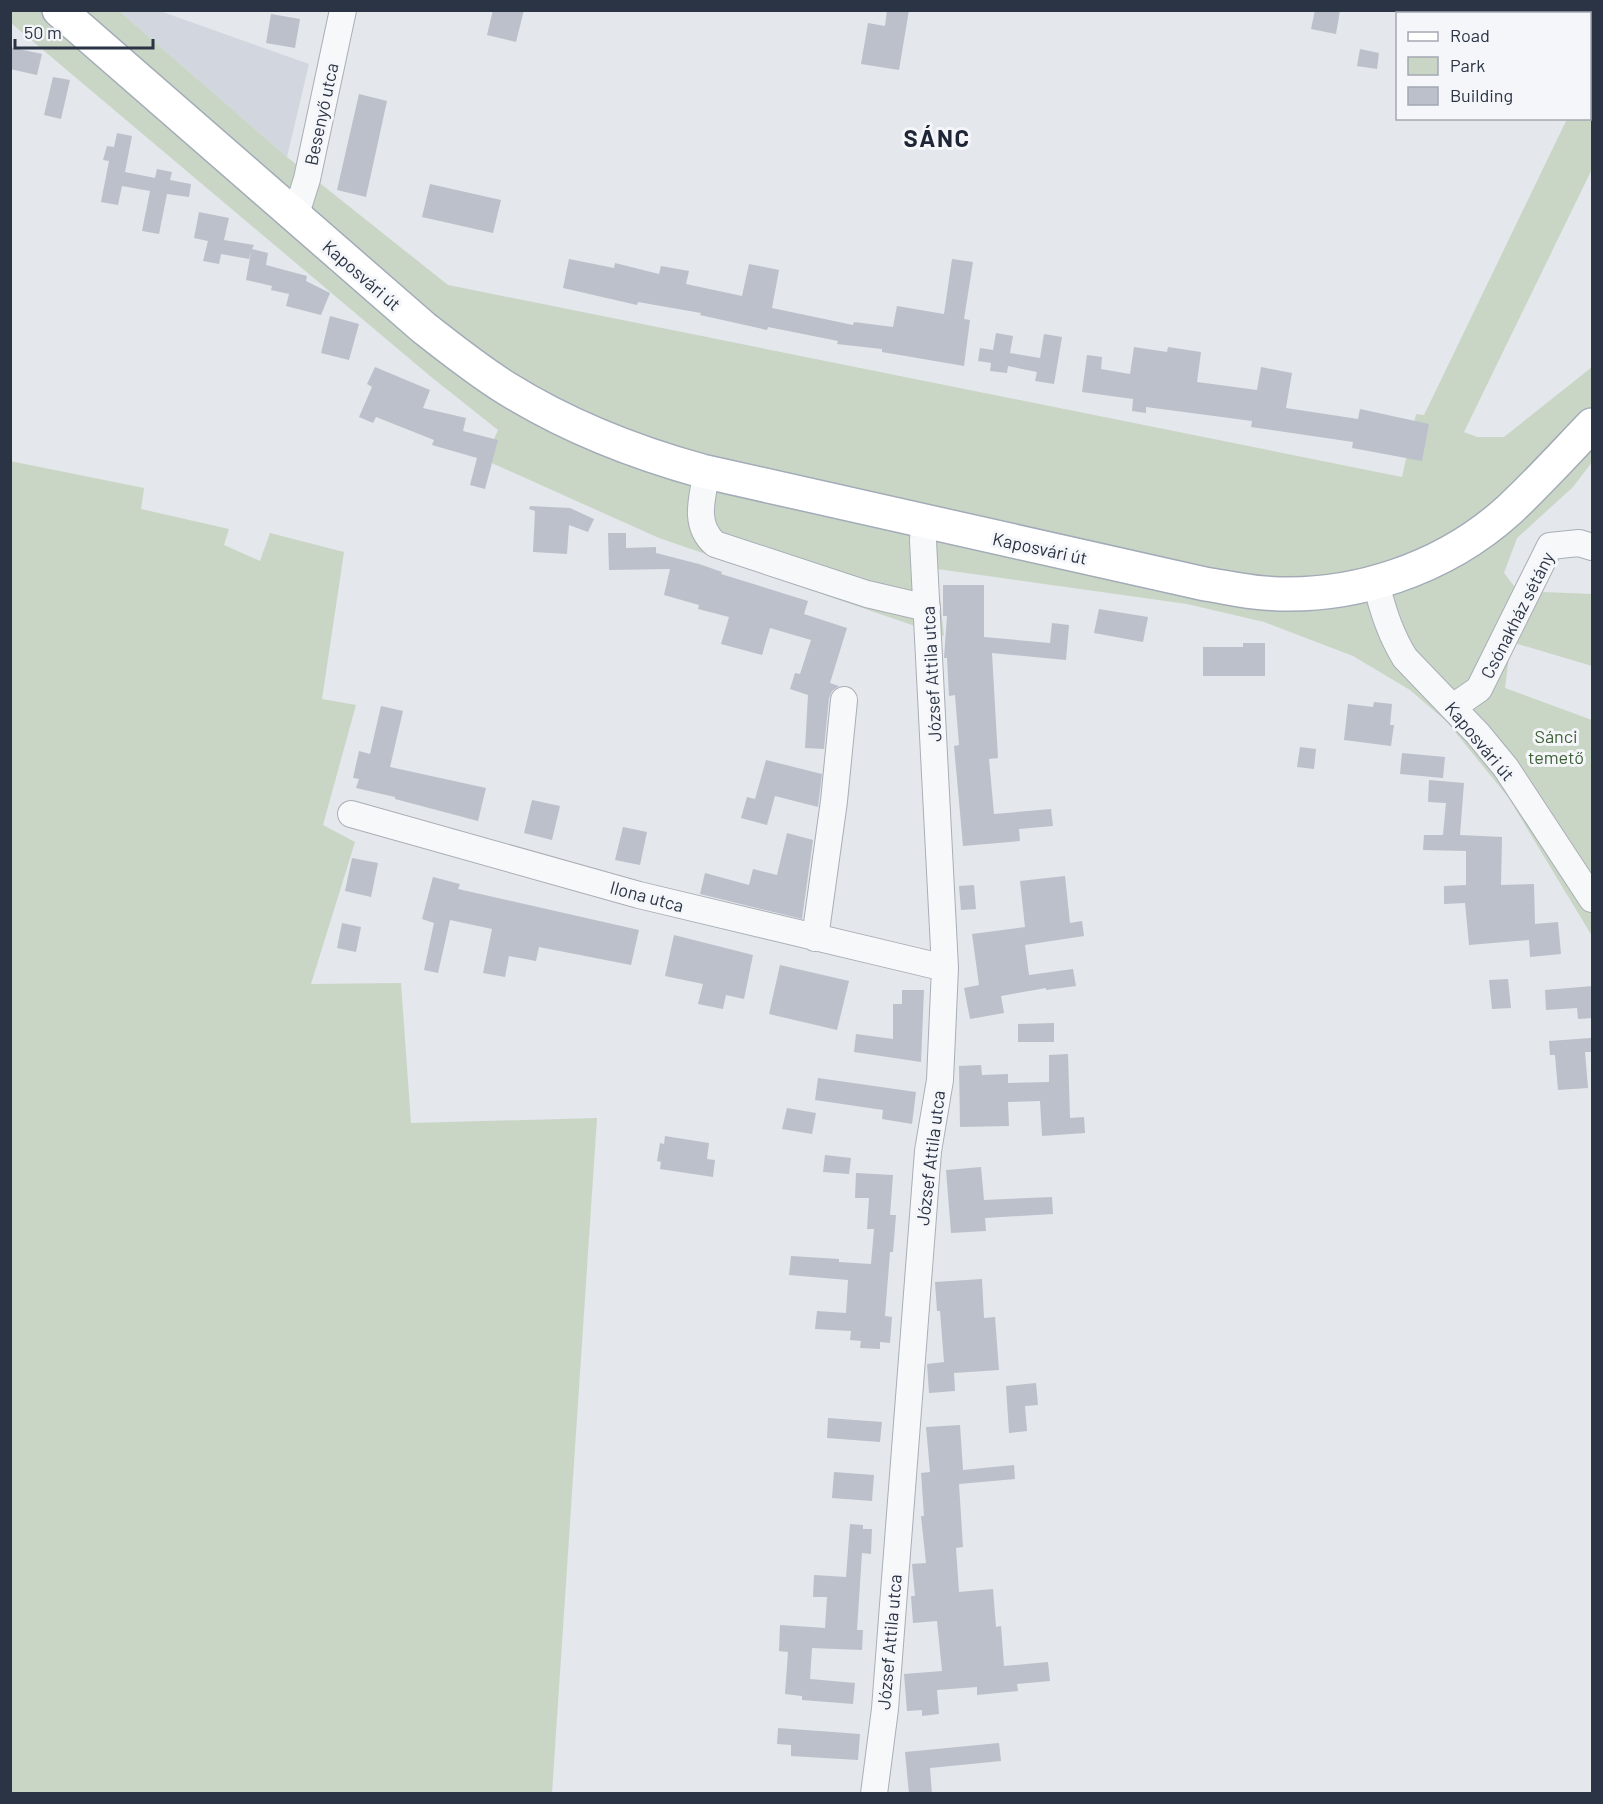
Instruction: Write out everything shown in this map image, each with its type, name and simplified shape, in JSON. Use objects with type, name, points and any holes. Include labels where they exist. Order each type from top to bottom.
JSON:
[{"type":"main road","name":"Kaposvári út","points":[[59,10],[424,328],[507,389],[559,418],[654,458],[924,522],[1205,584],[1264,593],[1328,591],[1376,582],[1425,564],[1480,533],[1509,510],[1593,425]]},
{"type":"street","name":"Besenyő utca","points":[[295,217],[307,179],[343,10]]},
{"type":"street","points":[[707,472],[702,496],[701,519],[703,531],[715,544],[867,594],[927,608]]},
{"type":"street","name":"József Attila utca","points":[[874,1794],[885,1708],[928,1151],[940,1080],[945,968],[923,541],[924,522]]},
{"type":"street","name":"Csónakház sétány","points":[[1453,707],[1479,689],[1550,546],[1579,543],[1593,547]]},
{"type":"street","name":"Kaposvári út","points":[[1376,582],[1382,608],[1398,648],[1414,670],[1453,707],[1506,768],[1593,900]]},
{"type":"street","points":[[815,938],[834,801],[844,700]]},
{"type":"street","name":"Ilona utca","points":[[351,814],[639,895],[945,968]]},
{"type":"shaded area","points":[[119,11],[160,11],[309,64],[287,157]]},
{"type":"green space","name":"Sánci temető","points":[[11,11],[119,11],[287,157],[448,285],[1402,477],[1416,414],[1424,415],[1567,120],[1591,120],[1592,65],[1592,169],[1464,432],[1477,437],[1504,437],[1592,367],[1592,462],[1573,487],[1517,538],[1504,573],[1518,591],[1592,594],[1592,666],[1511,642],[1505,688],[1592,720],[1592,936],[1508,797],[1447,722],[1410,690],[1353,656],[1264,622],[1187,604],[937,569],[944,636],[659,538],[485,460],[498,430],[430,376],[11,23]]},
{"type":"green space","points":[[10,461],[144,488],[141,509],[229,529],[224,545],[260,561],[270,533],[344,552],[322,699],[356,705],[323,825],[355,842],[311,984],[401,983],[411,1123],[597,1118],[552,1793],[11,1793]]},
{"type":"building","points":[[493,10],[524,10],[516,42],[487,35]]},
{"type":"building","points":[[887,10],[909,10],[899,70],[861,64],[868,23],[885,26]]},
{"type":"building","points":[[1315,10],[1340,10],[1336,34],[1311,29]]},
{"type":"building","points":[[271,14],[300,19],[295,48],[266,43]]},
{"type":"building","points":[[10,47],[42,54],[37,75],[10,69]]},
{"type":"building","points":[[1360,49],[1379,53],[1377,69],[1357,66]]},
{"type":"building","points":[[53,77],[70,80],[61,119],[44,115]]},
{"type":"building","points":[[359,94],[387,101],[366,197],[337,190]]},
{"type":"building","points":[[117,133],[132,136],[125,172],[155,178],[157,169],[172,172],[170,180],[191,184],[189,197],[167,194],[159,234],[142,231],[150,191],[122,186],[118,205],[101,202],[109,161],[103,160],[107,146],[114,147]]},
{"type":"building","points":[[430,184],[501,200],[493,233],[422,217]]},
{"type":"building","points":[[199,212],[229,218],[224,240],[254,245],[252,249],[268,253],[266,265],[307,276],[306,281],[330,293],[321,315],[286,306],[289,294],[271,290],[272,286],[246,280],[251,252],[249,259],[221,254],[219,264],[203,261],[208,241],[194,238]]},
{"type":"building","points":[[569,259],[614,268],[615,263],[659,274],[661,266],[689,271],[686,284],[742,296],[749,264],[779,270],[772,308],[853,325],[854,322],[893,327],[897,306],[944,314],[952,259],[973,262],[964,319],[970,320],[964,366],[882,352],[882,349],[837,344],[838,341],[768,327],[767,330],[700,315],[701,313],[638,302],[637,305],[563,288]]},
{"type":"building","points":[[330,316],[359,324],[349,360],[321,353]]},
{"type":"building","points":[[996,333],[1013,336],[1010,353],[1040,358],[1044,334],[1062,337],[1054,384],[1035,381],[1037,372],[1008,366],[1007,373],[990,371],[991,363],[978,361],[980,348],[993,350]]},
{"type":"building","points":[[1134,347],[1167,352],[1168,347],[1201,352],[1197,382],[1257,390],[1261,367],[1292,373],[1286,408],[1358,419],[1360,409],[1429,424],[1422,461],[1352,448],[1353,442],[1251,427],[1252,421],[1146,407],[1146,413],[1132,411],[1133,399],[1082,392],[1087,355],[1102,357],[1101,369],[1130,374]]},
{"type":"building","points":[[375,367],[430,390],[423,408],[466,418],[463,431],[498,440],[485,489],[470,485],[477,458],[432,445],[434,440],[376,417],[373,423],[359,417],[372,387],[367,384]]},
{"type":"building","points":[[530,506],[570,508],[594,519],[588,532],[569,525],[567,554],[533,552],[535,511],[529,509]]},
{"type":"building","points":[[608,533],[626,533],[626,548],[656,547],[656,553],[699,564],[722,572],[721,574],[808,601],[804,614],[847,628],[830,683],[839,686],[832,691],[829,698],[824,749],[805,748],[808,695],[790,689],[795,673],[800,674],[811,640],[770,628],[762,655],[721,644],[729,617],[698,609],[699,605],[664,595],[670,569],[609,570]]},
{"type":"building","points":[[943,585],[984,585],[984,637],[1050,643],[1052,623],[1069,625],[1066,660],[992,653],[998,758],[989,759],[994,814],[1051,809],[1053,826],[1019,829],[1020,841],[963,846],[954,746],[959,745],[955,695],[949,696],[947,658],[944,658],[947,616],[943,616]]},
{"type":"building","points":[[1099,609],[1148,617],[1143,642],[1094,633]]},
{"type":"building","points":[[1243,643],[1265,643],[1265,676],[1203,676],[1203,647],[1243,647]]},
{"type":"building","points":[[1374,702],[1392,704],[1390,725],[1394,725],[1391,746],[1344,740],[1348,704],[1373,707]]},
{"type":"building","points":[[381,706],[403,711],[390,767],[486,788],[478,821],[356,788],[359,779],[353,778],[359,751],[370,754]]},
{"type":"building","points":[[1300,747],[1316,749],[1314,769],[1297,767]]},
{"type":"building","points":[[1402,753],[1445,757],[1443,778],[1400,774]]},
{"type":"building","points":[[766,760],[822,774],[818,807],[775,796],[767,825],[741,818],[747,797],[755,799]]},
{"type":"building","points":[[1429,780],[1464,783],[1460,835],[1502,837],[1501,885],[1534,884],[1535,924],[1558,922],[1561,954],[1530,957],[1529,940],[1469,945],[1465,903],[1444,904],[1444,886],[1466,885],[1466,851],[1423,850],[1424,835],[1443,835],[1446,803],[1428,802]]},
{"type":"building","points":[[532,800],[560,806],[552,840],[524,833]]},
{"type":"building","points":[[623,827],[647,832],[640,865],[615,860]]},
{"type":"building","points":[[787,833],[813,840],[802,919],[700,894],[705,873],[749,885],[753,869],[777,875]]},
{"type":"building","points":[[352,858],[378,863],[371,897],[345,891]]},
{"type":"building","points":[[1065,876],[1070,923],[1082,921],[1084,936],[1025,945],[1029,975],[1073,969],[1076,986],[1046,990],[1046,988],[1001,996],[1004,1013],[970,1019],[964,988],[979,985],[972,934],[1025,927],[1020,881]]},
{"type":"building","points":[[433,877],[460,884],[458,889],[639,930],[631,965],[539,947],[536,961],[509,956],[505,977],[483,973],[492,929],[450,920],[438,973],[424,970],[434,923],[422,919]]},
{"type":"building","points":[[974,885],[976,909],[961,910],[959,886]]},
{"type":"building","points":[[342,923],[361,927],[356,952],[337,948]]},
{"type":"building","points":[[674,935],[753,955],[744,999],[726,995],[723,1009],[698,1004],[703,984],[665,976]]},
{"type":"building","points":[[780,965],[849,981],[837,1030],[769,1014]]},
{"type":"building","points":[[1508,979],[1511,1008],[1492,1009],[1489,980]]},
{"type":"building","points":[[1593,986],[1593,1018],[1578,1019],[1577,1008],[1546,1010],[1545,990]]},
{"type":"building","points":[[902,990],[924,990],[921,1062],[854,1052],[856,1034],[893,1039],[893,1004],[902,1004]]},
{"type":"building","points":[[1054,1023],[1054,1042],[1018,1042],[1018,1024]]},
{"type":"building","points":[[1591,1038],[1593,1052],[1585,1052],[1588,1088],[1558,1090],[1555,1055],[1550,1055],[1549,1041]]},
{"type":"building","points":[[1068,1054],[1070,1118],[1084,1117],[1085,1133],[1042,1136],[1040,1101],[1008,1102],[1009,1126],[960,1127],[959,1066],[981,1065],[982,1075],[1008,1074],[1008,1083],[1049,1082],[1049,1055]]},
{"type":"building","points":[[818,1078],[916,1092],[912,1124],[882,1119],[883,1110],[815,1100]]},
{"type":"building","points":[[787,1108],[816,1113],[812,1134],[782,1129]]},
{"type":"building","points":[[665,1136],[709,1143],[707,1159],[715,1160],[713,1177],[660,1169],[661,1162],[657,1161],[660,1143],[664,1144]]},
{"type":"building","points":[[825,1155],[851,1158],[849,1174],[823,1172]]},
{"type":"building","points":[[981,1167],[984,1200],[1052,1197],[1053,1214],[985,1218],[986,1231],[951,1233],[946,1170]]},
{"type":"building","points":[[856,1173],[893,1175],[890,1215],[896,1215],[893,1252],[890,1252],[885,1316],[892,1317],[890,1343],[880,1342],[880,1349],[860,1348],[861,1341],[850,1340],[851,1331],[815,1329],[817,1311],[846,1313],[848,1280],[789,1275],[791,1256],[871,1264],[874,1229],[867,1229],[869,1198],[855,1198]]},
{"type":"building","points":[[982,1279],[984,1318],[995,1317],[999,1370],[954,1373],[955,1391],[929,1393],[927,1364],[944,1362],[935,1282]]},
{"type":"building","points":[[1036,1383],[1038,1405],[1025,1406],[1027,1431],[1009,1433],[1006,1386]]},
{"type":"building","points":[[828,1418],[882,1422],[880,1442],[827,1438]]},
{"type":"building","points":[[960,1425],[963,1470],[1014,1465],[1015,1479],[959,1484],[963,1547],[956,1548],[959,1592],[993,1589],[996,1627],[1001,1626],[1004,1666],[1048,1662],[1050,1681],[1017,1684],[1018,1691],[977,1695],[977,1687],[937,1690],[939,1714],[922,1716],[922,1710],[907,1711],[904,1674],[942,1671],[937,1621],[913,1623],[911,1596],[915,1596],[912,1564],[926,1563],[921,1516],[924,1516],[921,1473],[930,1472],[926,1427]]},
{"type":"building","points":[[834,1472],[874,1475],[872,1501],[832,1498]]},
{"type":"building","points":[[850,1524],[863,1525],[863,1529],[872,1529],[871,1554],[862,1553],[857,1630],[863,1630],[862,1650],[812,1648],[810,1679],[855,1683],[853,1704],[802,1700],[802,1696],[785,1694],[788,1652],[779,1651],[780,1625],[825,1628],[827,1597],[813,1597],[814,1575],[846,1577]]},
{"type":"building","points":[[778,1728],[860,1734],[858,1760],[791,1756],[791,1745],[777,1744]]},
{"type":"building","points":[[999,1743],[1001,1761],[930,1768],[932,1794],[909,1794],[905,1752]]},
{"type":"district","name":"SÁNC","points":[[937,137]]}]
